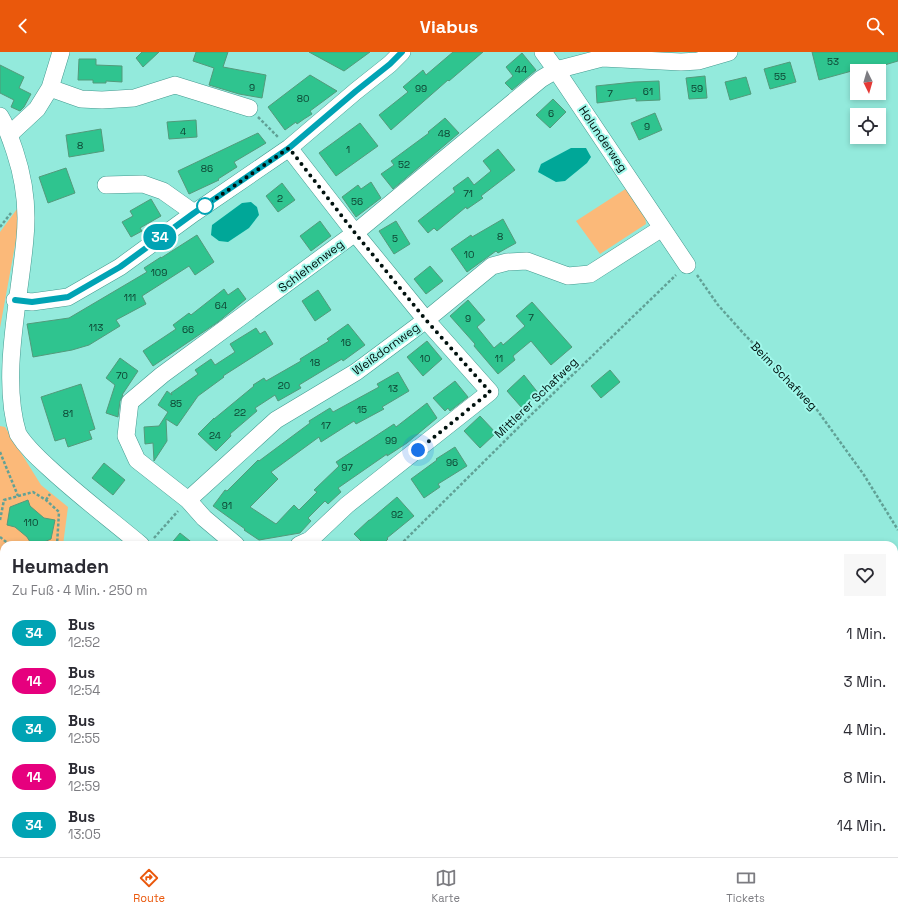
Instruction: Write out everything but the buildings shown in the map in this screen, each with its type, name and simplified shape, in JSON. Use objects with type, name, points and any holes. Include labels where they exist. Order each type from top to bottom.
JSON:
[{"type":"street","points":[[10,134],[37,109],[50,88],[61,52]]},
{"type":"street","points":[[15,300],[32,302],[68,297],[120,267],[194,213],[289,148],[390,64],[402,52]]},
{"type":"street","name":"Holunderweg","points":[[543,52],[662,228]]},
{"type":"street","name":"Schlehenweg","points":[[231,541],[204,518],[188,500],[137,460],[126,436],[130,402],[162,375],[355,233],[540,79],[556,70],[602,58],[681,62],[696,57],[729,52]]},
{"type":"street","points":[[50,88],[81,99],[102,100],[134,98],[175,85],[250,108]]},
{"type":"street","points":[[0,116],[10,134],[19,162],[26,198],[25,240],[15,300],[7,333],[4,382],[7,407],[18,434],[32,452],[62,480],[110,519],[144,541]]},
{"type":"street","points":[[289,148],[355,233],[426,320],[490,392],[347,505],[308,541]]},
{"type":"street","points":[[106,185],[143,184],[163,191],[194,213]]},
{"type":"street","points":[[662,228],[687,265]]},
{"type":"street","name":"Weißdornweg","points":[[188,500],[276,420],[356,372],[426,320],[492,266],[507,262],[527,261],[568,276],[590,274],[662,228]]},
{"type":"path","points":[[250,108],[289,148]]},
{"type":"path","name":"Beim Schafweg","points":[[687,265],[744,334],[812,403],[864,475],[898,530]]},
{"type":"path","name":"Mittlerer Schafweg","points":[[404,541],[531,415],[687,265]]},
{"type":"path","points":[[0,452],[18,496]]},
{"type":"path","points":[[0,518],[4,500],[33,492],[46,500],[60,512],[57,541]]},
{"type":"path","points":[[46,500],[50,494]]},
{"type":"path","points":[[149,541],[188,500]]},
{"type":"shaded area","points":[[627,188],[645,215],[646,224],[600,254],[576,221]]},
{"type":"shaded area","points":[[17,209],[18,229],[0,328],[0,232]]},
{"type":"shaded area","points":[[0,426],[5,427],[41,485],[68,507],[64,541],[0,541]]},
{"type":"water","points":[[571,148],[586,148],[591,157],[587,163],[565,181],[556,182],[538,172],[541,164]]},
{"type":"water","points":[[251,202],[257,207],[259,215],[249,228],[228,242],[219,241],[211,235],[212,225],[242,203]]},
{"type":"bus line","name":"34","points":[[15,300],[32,302],[68,297],[120,267],[194,213],[289,148],[390,64],[402,52]]},
{"type":"route","points":[[205,206],[289,148],[355,233],[426,320],[490,392],[418,450]]}]
